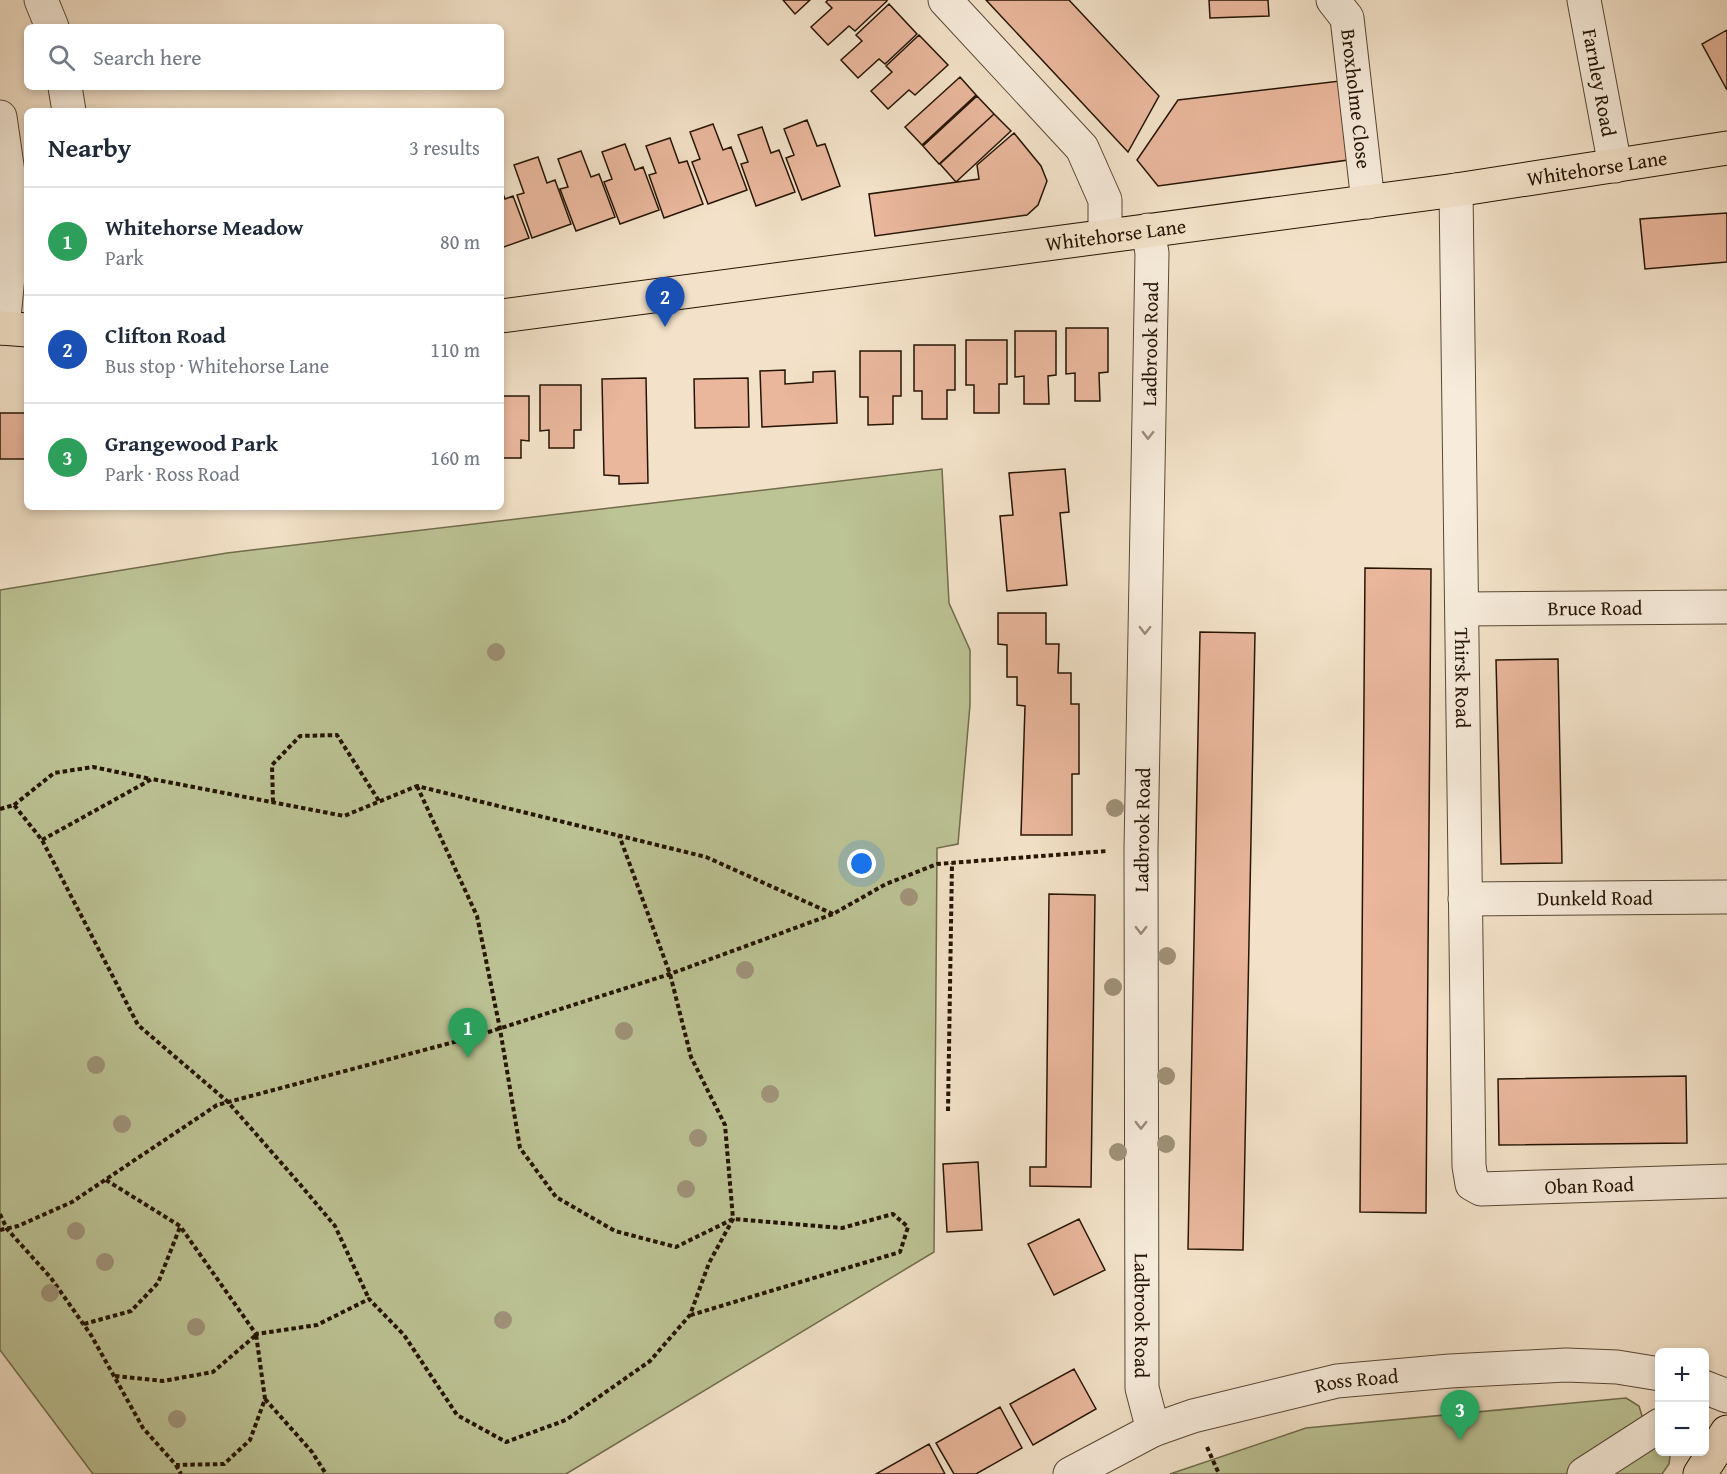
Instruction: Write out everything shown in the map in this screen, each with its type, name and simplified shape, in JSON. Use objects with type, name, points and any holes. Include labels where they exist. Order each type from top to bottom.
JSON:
[{"type":"main road","name":"Whitehorse Lane","points":[[504,316],[1456,190],[1727,148]]},
{"type":"main road","points":[[1700,1474],[1727,1432]]},
{"type":"street","points":[[41,0],[51,24]]},
{"type":"street","points":[[945,0],[1082,148],[1105,200],[1105,235]]},
{"type":"street","name":"Broxholme Close","points":[[1333,0],[1347,18],[1368,202]]},
{"type":"street","name":"Farnley Road","points":[[1584,0],[1615,166]]},
{"type":"street","points":[[66,90],[68,108]]},
{"type":"street","points":[[0,117],[14,214],[10,329]]},
{"type":"street","name":"Thirsk Road","points":[[1456,190],[1469,1166]]},
{"type":"street","name":"Ladbrook Road","points":[[1148,230],[1152,254],[1141,849],[1142,1388],[1153,1430]]},
{"type":"street","name":"Bruce Road","points":[[1463,609],[1727,607]]},
{"type":"street","name":"Dunkeld Road","points":[[1466,899],[1727,897]]},
{"type":"street","name":"Oban Road","points":[[1469,1166],[1472,1184],[1481,1189],[1727,1181]]},
{"type":"street","name":"Ross Road","points":[[1070,1474],[1153,1430],[1193,1416],[1337,1381],[1450,1371],[1566,1365],[1617,1367],[1655,1373]]},
{"type":"street","points":[[1709,1389],[1727,1396]]},
{"type":"street","points":[[1584,1474],[1655,1428]]},
{"type":"path","points":[[273,802],[272,765],[300,736],[337,735],[379,801]]},
{"type":"path","points":[[0,809],[14,805],[54,773],[93,767],[344,816],[417,786],[706,857],[833,914]]},
{"type":"path","points":[[42,840],[152,779]]},
{"type":"path","points":[[417,786],[477,916],[500,1029],[520,1149],[556,1197],[615,1231],[676,1247],[733,1219],[842,1227],[893,1214],[908,1227],[900,1252],[690,1316]]},
{"type":"path","points":[[14,805],[42,840],[138,1025],[228,1102],[335,1226],[369,1299],[404,1335],[457,1415],[506,1442],[566,1420],[650,1361],[690,1316],[709,1263],[733,1219],[725,1125],[691,1057],[670,974],[619,835]]},
{"type":"path","points":[[0,1230],[72,1202],[212,1108],[500,1029],[670,974],[833,914],[886,884],[937,864],[1141,849]]},
{"type":"path","points":[[948,1111],[952,862]]},
{"type":"path","points":[[106,1179],[180,1226],[256,1334],[265,1399],[250,1440],[224,1464],[176,1465]]},
{"type":"path","points":[[0,1214],[7,1229],[51,1278],[84,1324],[143,1428],[176,1465],[181,1474]]},
{"type":"path","points":[[84,1324],[131,1311],[158,1283],[180,1226]]},
{"type":"path","points":[[115,1376],[163,1381],[213,1372],[256,1334],[317,1325],[369,1299]]},
{"type":"path","points":[[265,1399],[312,1452],[326,1474]]},
{"type":"green space","points":[[942,469],[949,603],[970,650],[970,705],[958,844],[937,848],[934,1252],[566,1474],[93,1474],[0,1350],[0,590],[227,553]]},
{"type":"green space","points":[[1626,1398],[1639,1406],[1651,1445],[1655,1446],[1655,1456],[1670,1456],[1669,1464],[1662,1474],[1170,1474],[1306,1428]]},
{"type":"building","points":[[783,0],[810,0],[795,14]]},
{"type":"building","points":[[828,0],[887,1],[855,31],[849,26],[828,45],[811,27],[832,8],[826,2]]},
{"type":"building","points":[[986,0],[1069,0],[1159,96],[1128,152]]},
{"type":"building","points":[[1209,0],[1268,0],[1269,16],[1210,18]]},
{"type":"building","points":[[889,4],[917,34],[885,64],[879,59],[858,78],[841,60],[862,41],[856,35]]},
{"type":"building","points":[[1727,30],[1727,90],[1702,44]]},
{"type":"building","points":[[919,35],[948,65],[915,95],[909,90],[888,109],[871,91],[892,72],[886,66]]},
{"type":"building","points":[[960,77],[976,95],[922,145],[905,127]]},
{"type":"building","points":[[1340,81],[1348,160],[1158,186],[1137,160],[1178,100]]},
{"type":"building","points":[[977,96],[994,114],[939,164],[923,146]]},
{"type":"building","points":[[994,114],[1011,131],[956,182],[940,164]]},
{"type":"building","points":[[807,120],[817,146],[825,144],[840,186],[802,200],[786,158],[794,155],[784,129]]},
{"type":"building","points":[[713,124],[723,150],[731,147],[747,190],[708,204],[692,162],[700,159],[690,132]]},
{"type":"building","points":[[762,127],[771,153],[779,150],[795,192],[756,206],[741,164],[748,162],[738,135]]},
{"type":"building","points":[[1014,133],[1041,166],[1047,181],[1038,205],[1027,215],[875,236],[869,194],[979,179],[977,165]]},
{"type":"building","points":[[670,138],[679,163],[687,161],[703,204],[664,218],[649,175],[656,173],[646,146]]},
{"type":"building","points":[[625,144],[635,170],[643,167],[659,210],[620,224],[604,182],[612,179],[602,152]]},
{"type":"building","points":[[581,151],[591,177],[599,174],[615,217],[576,231],[560,189],[568,187],[558,159]]},
{"type":"building","points":[[538,157],[547,183],[555,180],[571,224],[532,238],[517,195],[524,193],[514,165]]},
{"type":"building","points":[[504,196],[505,199],[513,196],[529,238],[504,247]]},
{"type":"building","points":[[1727,213],[1727,262],[1645,269],[1640,219]]},
{"type":"building","points":[[1066,328],[1108,328],[1108,372],[1099,373],[1100,401],[1075,401],[1075,373],[1066,374]]},
{"type":"building","points":[[1015,331],[1056,331],[1056,375],[1048,376],[1049,404],[1024,404],[1024,376],[1015,377]]},
{"type":"building","points":[[966,340],[1007,340],[1007,384],[999,384],[999,413],[974,413],[974,385],[966,385]]},
{"type":"building","points":[[914,345],[955,345],[955,390],[947,390],[947,419],[922,419],[922,391],[914,391]]},
{"type":"building","points":[[860,351],[901,351],[901,396],[893,396],[893,424],[868,425],[868,397],[860,397]]},
{"type":"building","points":[[785,370],[785,384],[813,382],[813,372],[835,371],[837,423],[762,427],[760,371]]},
{"type":"building","points":[[646,378],[648,483],[619,484],[619,476],[604,475],[602,379]]},
{"type":"building","points":[[748,378],[749,427],[695,428],[694,379]]},
{"type":"building","points":[[540,385],[581,385],[581,430],[574,430],[574,448],[549,448],[549,430],[540,431]]},
{"type":"building","points":[[504,396],[529,396],[529,441],[521,440],[521,458],[504,458]]},
{"type":"building","points":[[0,413],[24,413],[24,459],[0,459]]},
{"type":"building","points":[[1065,469],[1069,512],[1060,513],[1067,585],[1007,591],[1000,516],[1013,515],[1009,473]]},
{"type":"building","points":[[1365,568],[1431,569],[1426,1213],[1360,1212]]},
{"type":"building","points":[[998,613],[1046,613],[1046,644],[1059,644],[1058,673],[1071,673],[1071,704],[1079,704],[1079,774],[1072,774],[1072,835],[1021,835],[1025,706],[1017,705],[1017,677],[1007,677],[1007,645],[998,644]]},
{"type":"building","points":[[1200,632],[1255,633],[1243,1250],[1188,1249]]},
{"type":"building","points":[[1558,659],[1562,863],[1501,864],[1496,660]]},
{"type":"building","points":[[1049,894],[1095,895],[1091,1187],[1030,1186],[1030,1167],[1046,1167]]},
{"type":"building","points":[[1686,1076],[1687,1143],[1499,1145],[1498,1079]]},
{"type":"building","points":[[978,1162],[982,1230],[947,1232],[943,1164]]},
{"type":"building","points":[[1079,1219],[1105,1270],[1054,1295],[1028,1244]]},
{"type":"building","points":[[1074,1369],[1096,1409],[1033,1445],[1010,1404]]},
{"type":"building","points":[[1000,1407],[1022,1448],[976,1474],[954,1474],[936,1443]]},
{"type":"building","points":[[929,1444],[945,1474],[876,1474]]},
{"type":"place","name":"Clifton Road","points":[[665,327]]},
{"type":"place","name":"Whitehorse Meadow","points":[[468,1058]]},
{"type":"place","name":"Grangewood Park","points":[[1460,1440]]}]
